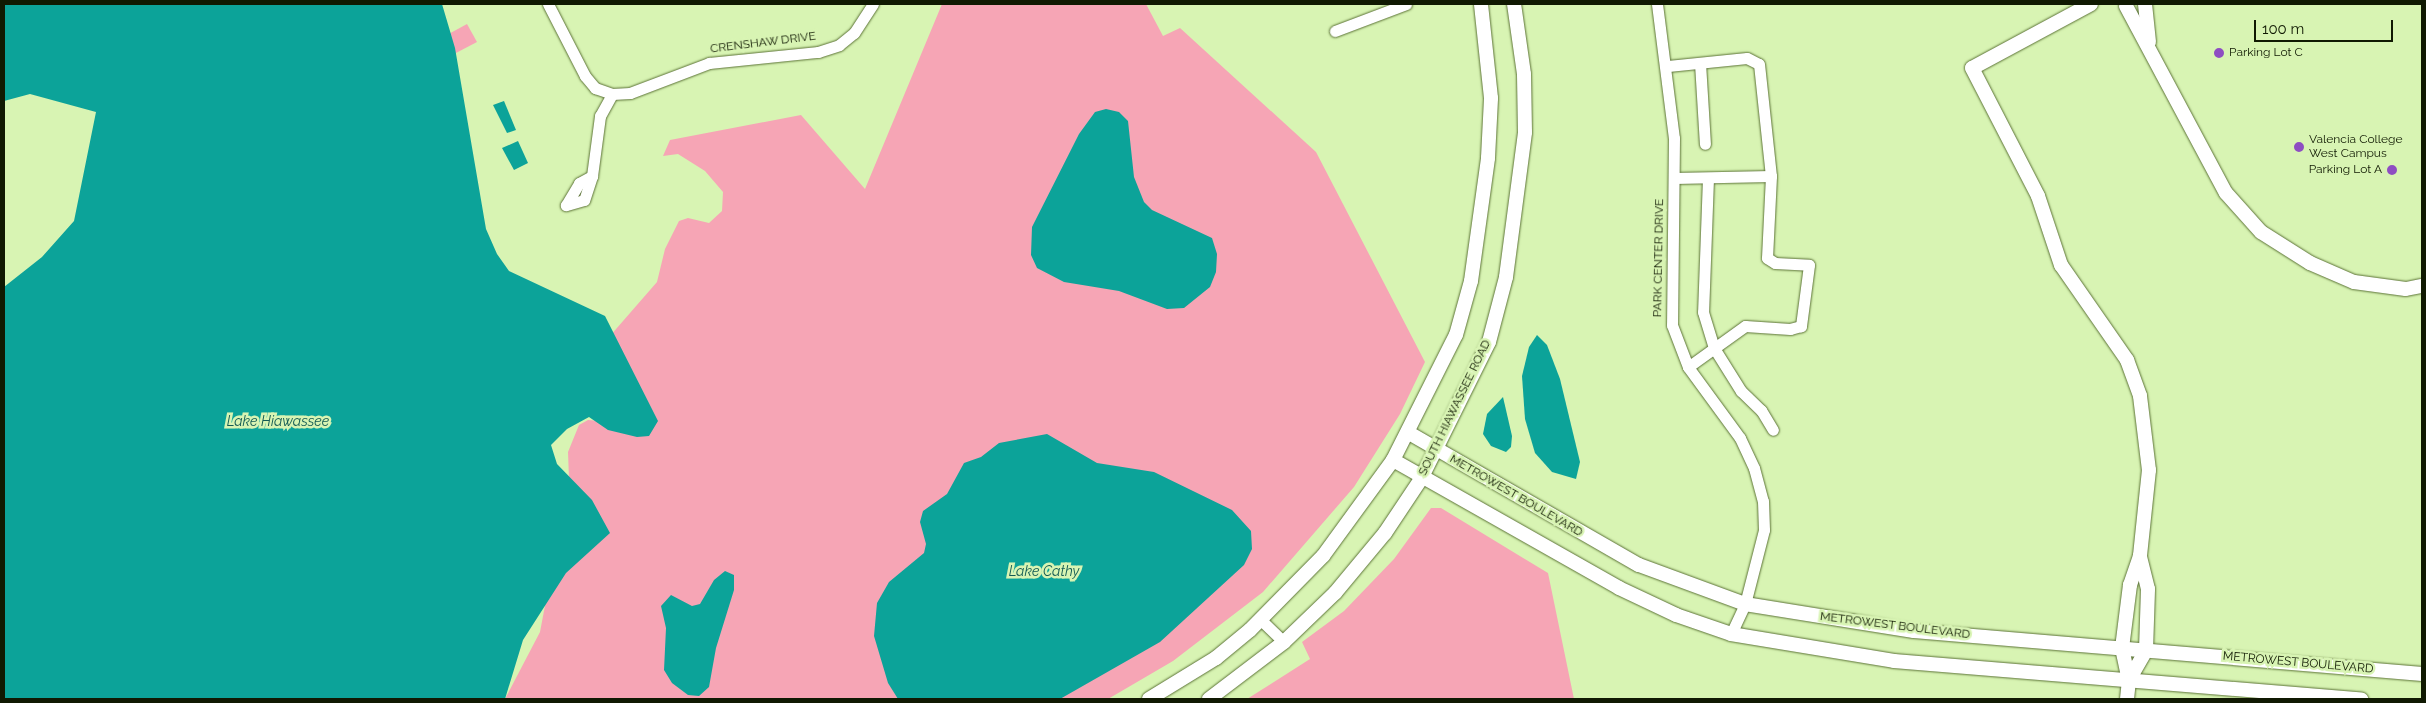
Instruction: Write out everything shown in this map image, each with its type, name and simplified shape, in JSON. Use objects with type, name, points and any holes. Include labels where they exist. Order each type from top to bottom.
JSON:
[{"type":"street","points":[[548,4],[585,76],[596,88],[612,94],[600,116],[592,176]]},
{"type":"street","name":"CRENSHAW DRIVE","points":[[612,94],[630,93],[709,63],[818,52],[839,45],[854,33],[872,4]]},
{"type":"street","points":[[1335,31],[1406,4]]},
{"type":"street","points":[[1149,699],[1216,658],[1261,620],[1323,556],[1393,460],[1409,433],[1456,335],[1481,223],[1491,98],[1481,4]]},
{"type":"street","name":"SOUTH HIAWASSEE ROAD","points":[[1209,699],[1284,642],[1335,593],[1385,533],[1421,479],[1489,342],[1506,277],[1525,132],[1524,74],[1514,4]]},
{"type":"street","name":"PARK CENTER DRIVE","points":[[1658,4],[1668,66],[1674,178],[1670,295],[1672,325],[1688,367],[1740,438],[1754,468],[1763,501],[1764,530],[1744,604],[1731,634]]},
{"type":"street","points":[[2103,4],[2089,6],[1972,68],[2038,196],[2061,265],[2127,360],[2140,396],[2149,470],[2140,556],[2130,585],[2122,648],[2129,680],[2128,699]]},
{"type":"street","points":[[2127,4],[2226,193],[2261,232],[2310,263],[2354,282],[2406,289],[2422,286]]},
{"type":"street","points":[[2144,4],[2150,50]]},
{"type":"street","points":[[1668,66],[1747,58],[1759,64],[1771,176],[1767,258],[1776,262],[1810,265],[1804,321],[1790,329],[1745,326],[1688,367]]},
{"type":"street","points":[[1700,63],[1705,144]]},
{"type":"street","points":[[1674,178],[1771,176]]},
{"type":"street","points":[[1708,178],[1701,292],[1714,348],[1741,391],[1750,396],[1773,430]]},
{"type":"street","name":"METROWEST BOULEVARD","points":[[1409,433],[1435,450],[1639,565],[1744,604],[1914,631],[2422,674]]},
{"type":"street","points":[[1393,460],[1421,479],[1619,588],[1676,615],[1731,634],[1894,661],[2361,699]]},
{"type":"street","points":[[2129,680],[2146,650],[2148,589],[2140,556]]},
{"type":"street","points":[[1261,620],[1284,642]]},
{"type":"shaded area","points":[[942,4],[1146,4],[1163,36],[1180,28],[1316,152],[1425,362],[1400,414],[1354,487],[1263,592],[1173,661],[1108,699],[505,699],[540,632],[569,479],[568,452],[579,425],[588,420],[600,421],[603,344],[657,282],[665,249],[679,221],[688,218],[709,223],[722,211],[723,192],[705,171],[678,154],[663,156],[670,140],[801,115],[865,189]]},
{"type":"shaded area","points":[[467,24],[477,42],[454,54],[445,36]]},
{"type":"shaded area","points":[[1431,508],[1441,508],[1548,573],[1574,699],[1247,699],[1310,659],[1302,642],[1344,611],[1394,559]]},
{"type":"water","name":"Lake Hiawassee","points":[[4,4],[442,4],[455,48],[486,229],[497,254],[509,271],[605,316],[658,421],[649,436],[637,437],[608,430],[589,417],[567,429],[551,445],[557,464],[592,500],[610,533],[566,573],[523,640],[505,699],[4,699],[4,287],[42,257],[74,221],[96,112],[30,94],[4,101]]},
{"type":"water","points":[[504,101],[516,130],[507,133],[493,105]]},
{"type":"water","points":[[1106,109],[1119,112],[1128,121],[1134,177],[1144,202],[1152,210],[1212,238],[1217,254],[1216,272],[1210,287],[1184,308],[1167,309],[1119,291],[1064,282],[1037,268],[1031,255],[1032,227],[1079,134],[1095,112]]},
{"type":"water","points":[[518,141],[528,163],[514,170],[502,148]]},
{"type":"water","points":[[1537,335],[1547,345],[1560,379],[1580,462],[1576,479],[1552,472],[1535,453],[1525,419],[1522,376],[1529,347]]},
{"type":"water","points":[[1503,397],[1512,436],[1511,447],[1506,452],[1491,446],[1483,434],[1487,414]]},
{"type":"water","name":"Lake Cathy","points":[[1047,434],[1097,463],[1154,472],[1232,510],[1251,531],[1252,549],[1244,565],[1160,642],[1060,699],[898,699],[888,683],[874,636],[877,603],[889,582],[924,553],[926,544],[920,522],[923,511],[947,494],[964,463],[981,457],[999,443]]},
{"type":"water","points":[[725,571],[734,575],[734,590],[716,648],[709,687],[699,696],[688,695],[672,683],[664,670],[666,628],[661,606],[671,595],[692,606],[700,604],[714,580]]},
{"type":"place","name":"Parking Lot C","points":[[2219,53]]},
{"type":"place","name":"Valencia College West Campus","points":[[2299,147]]},
{"type":"place","name":"Parking Lot A","points":[[2392,170]]}]
